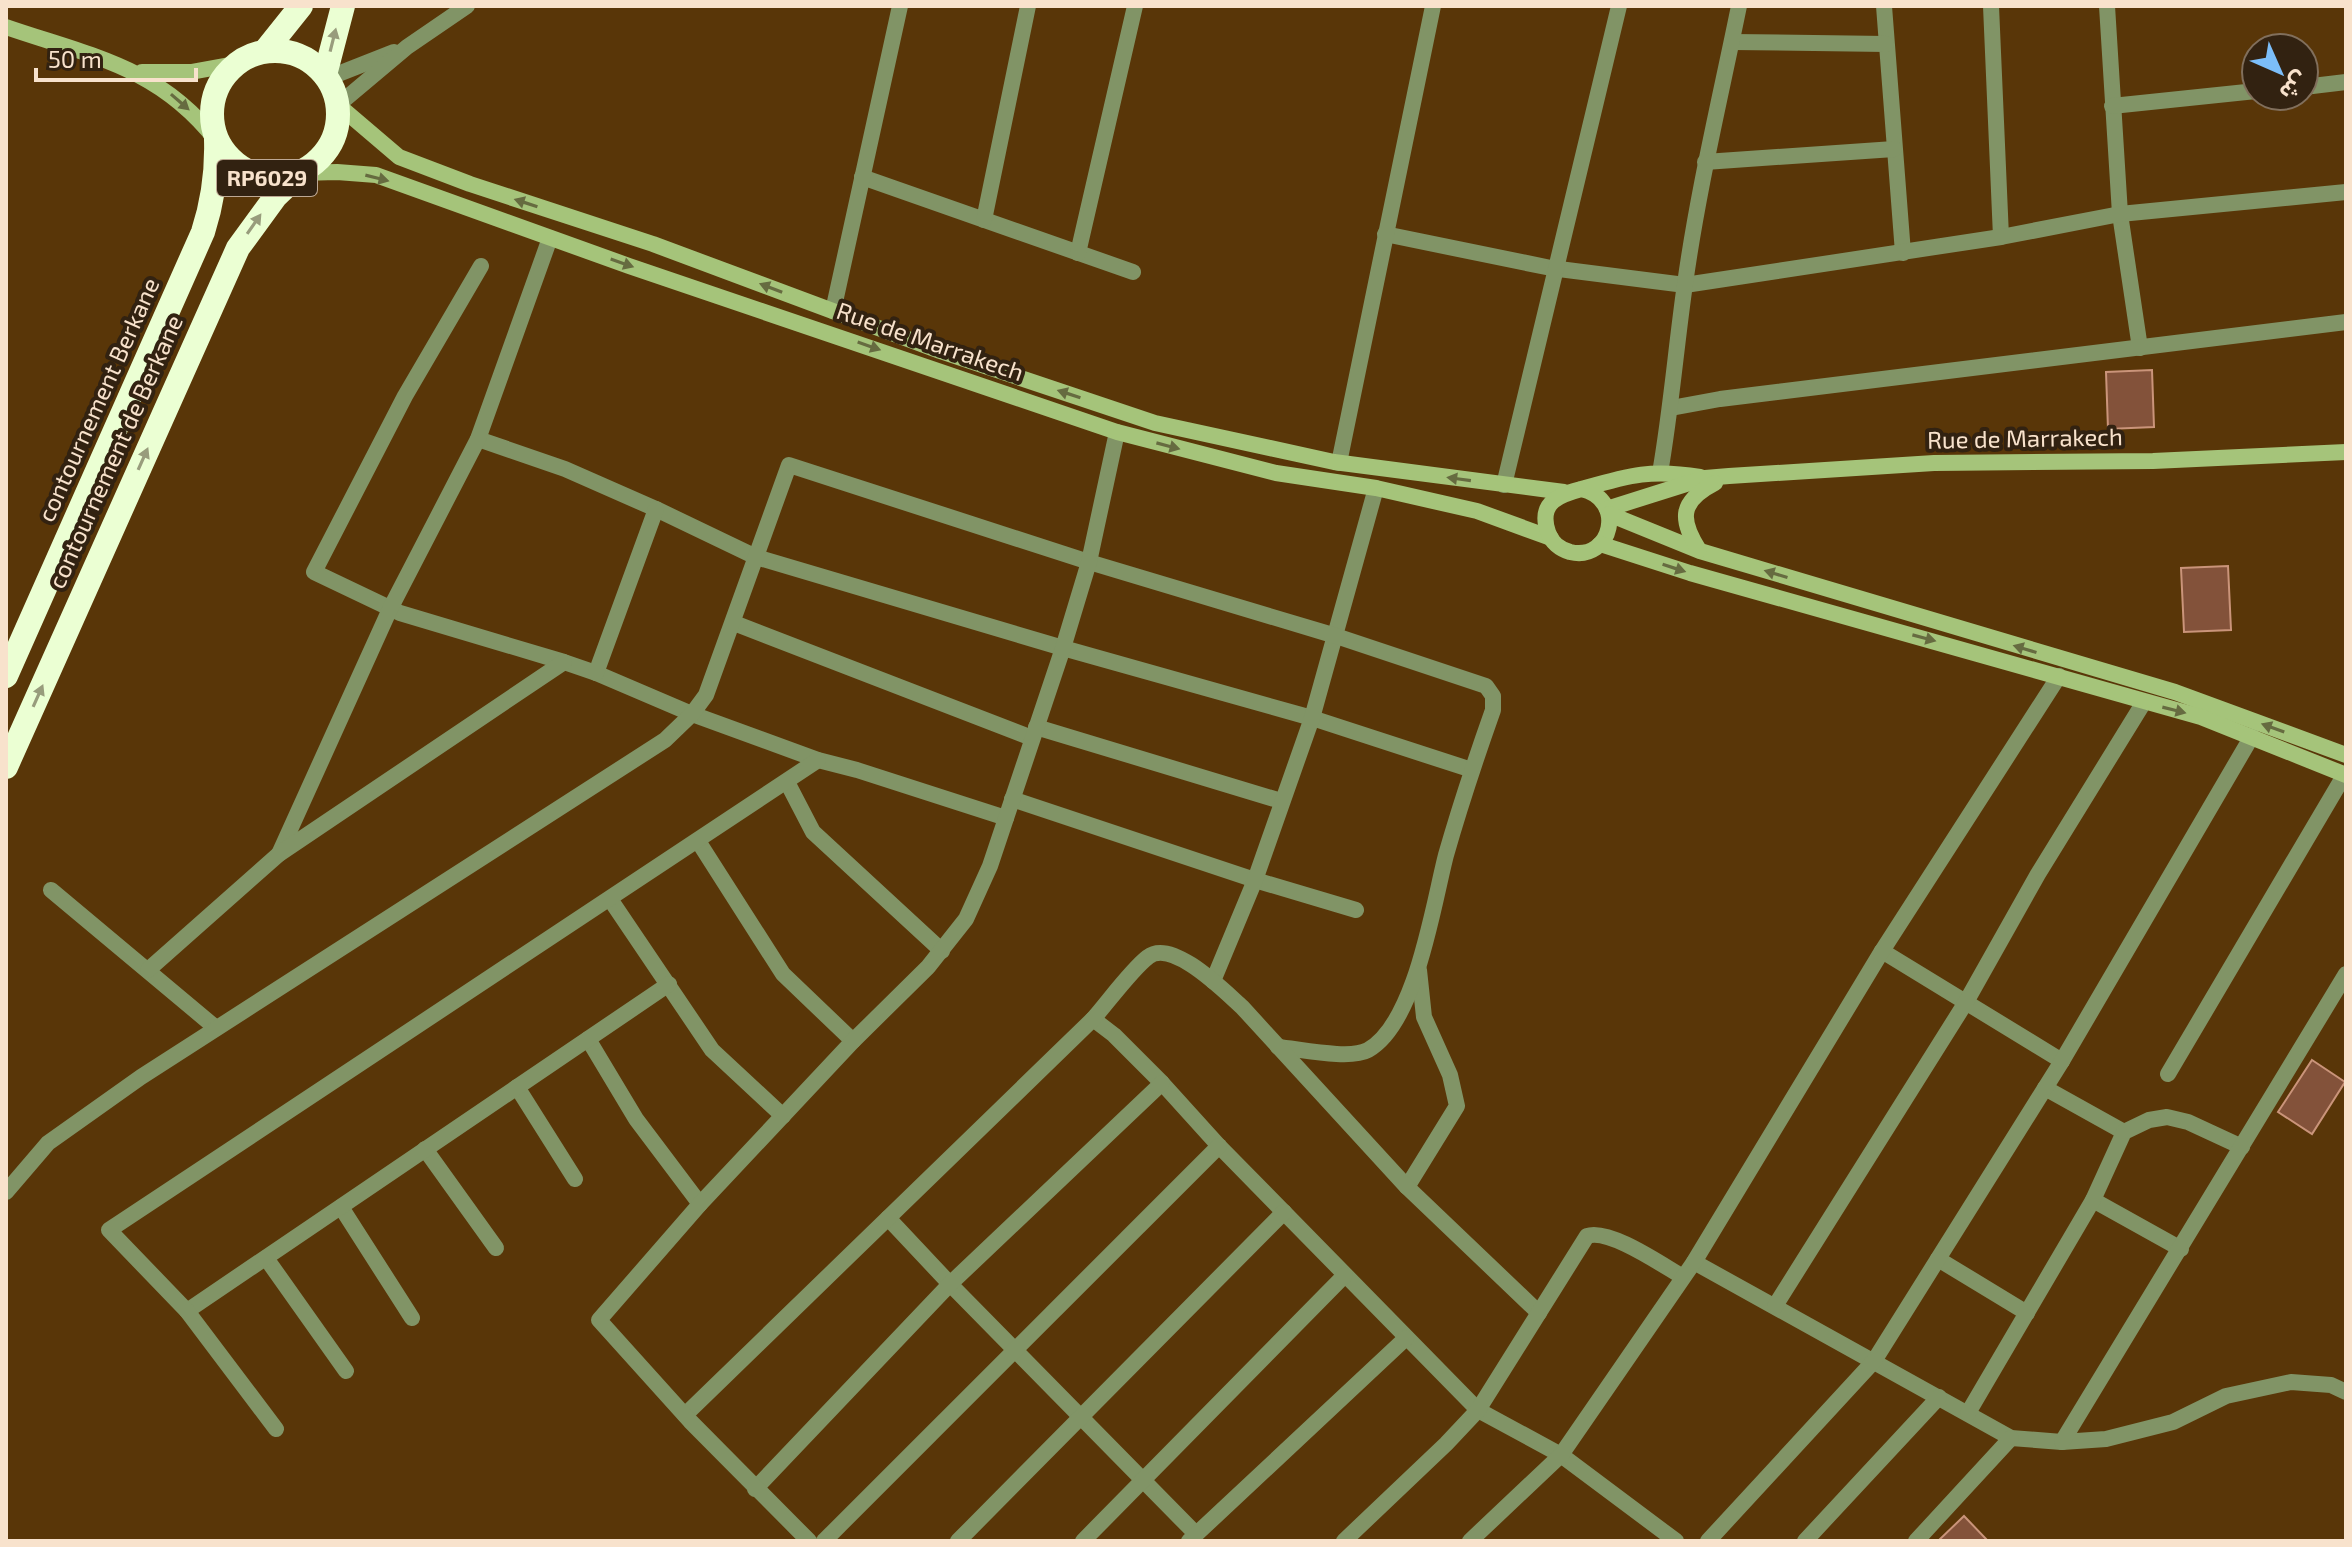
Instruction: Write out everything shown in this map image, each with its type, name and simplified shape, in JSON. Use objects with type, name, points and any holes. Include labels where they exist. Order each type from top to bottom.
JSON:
[{"type":"highway","points":[[265,51],[301,6]]},
{"type":"highway","points":[[327,76],[343,6]]},
{"type":"highway","points":[[265,51],[299,55],[313,63],[327,76],[338,105]]},
{"type":"highway","name":"RP6029","points":[[265,51],[235,64],[224,76],[211,107],[211,124],[216,140],[236,166],[267,178],[284,178],[300,173],[326,153],[338,122],[338,105]]},
{"type":"highway","name":"contournement Berkane","points":[[6,676],[197,247],[212,202],[216,140]]},
{"type":"highway","name":"contournement de Berkane","points":[[6,767],[238,248],[269,204],[300,173]]},
{"type":"main road","name":"RP6029","points":[[6,27],[137,72],[187,107],[216,140]]},
{"type":"main road","name":"RP6029","points":[[137,72],[191,72],[235,64]]},
{"type":"main road","name":"Rue de Marrakech","points":[[338,105],[399,157],[470,184],[653,244],[940,351],[1155,423],[1339,463],[1572,491],[1631,475],[1660,473],[1705,478],[1934,463],[2153,461],[2346,452]]},
{"type":"main road","name":"Rue de Marrakech","points":[[300,173],[376,175],[550,238],[1117,432],[1276,473],[1376,488],[1477,511],[1551,538]]},
{"type":"main road","points":[[1700,551],[1687,532],[1687,507],[1697,492],[1729,476]]},
{"type":"main road","name":"Rue de Marrakech","points":[[1608,511],[1705,478]]},
{"type":"main road","points":[[1551,538],[1546,522],[1551,504],[1572,491],[1597,495],[1608,511],[1700,551],[2175,692],[2346,755]]},
{"type":"main road","points":[[1608,511],[1608,530],[1600,544],[1690,573],[2201,717],[2346,775]]},
{"type":"main road","name":"RP6029","points":[[1551,538],[1565,550],[1574,553],[1600,544]]},
{"type":"street","points":[[338,105],[407,47],[467,6]]},
{"type":"street","points":[[833,311],[900,6]]},
{"type":"street","points":[[984,220],[1028,6]]},
{"type":"street","points":[[1078,253],[1135,6]]},
{"type":"street","points":[[1339,463],[1433,6]]},
{"type":"street","points":[[1504,485],[1619,6]]},
{"type":"street","points":[[1660,473],[1705,162],[1739,6]]},
{"type":"street","points":[[1884,6],[1903,253]]},
{"type":"street","points":[[1991,6],[2001,237]]},
{"type":"street","points":[[2107,6],[2120,214],[2140,348]]},
{"type":"street","points":[[1732,42],[1886,44]]},
{"type":"street","points":[[327,76],[407,47]]},
{"type":"street","points":[[2320,85],[2346,82]]},
{"type":"street","points":[[2112,106],[2240,93]]},
{"type":"street","points":[[1705,162],[1894,149]]},
{"type":"street","points":[[862,177],[1133,272]]},
{"type":"street","points":[[1385,234],[1557,269],[1685,285],[1903,253],[2120,214],[2346,192]]},
{"type":"street","points":[[279,854],[390,609],[478,439],[550,238]]},
{"type":"street","points":[[481,266],[405,396],[314,572],[390,609],[564,662],[692,714],[818,760],[1006,818]]},
{"type":"street","points":[[1671,408],[1720,399],[2346,322]]},
{"type":"street","points":[[809,1541],[755,1489],[599,1320],[700,1204],[942,951],[966,919],[980,891],[1063,648],[1089,562],[1117,432]]},
{"type":"street","points":[[478,439],[565,469],[756,557],[1312,718],[1472,770]]},
{"type":"street","points":[[6,1192],[48,1143],[216,1028],[665,740],[692,714],[706,695],[789,465],[1486,686],[1493,696],[1493,710],[1447,855],[1418,968],[1401,1012],[1384,1036],[1368,1050],[1355,1054],[1278,1047]]},
{"type":"street","points":[[1213,981],[1255,880],[1312,718],[1376,488]]},
{"type":"street","points":[[596,673],[656,509]]},
{"type":"street","points":[[734,623],[1034,732],[1281,801]]},
{"type":"street","points":[[148,970],[279,854],[564,662]]},
{"type":"street","points":[[1470,1541],[1561,1455],[1694,1262],[1882,951],[2059,676]]},
{"type":"street","points":[[1775,1306],[1966,1002],[2038,874],[2144,702]]},
{"type":"street","points":[[1708,1541],[1874,1361],[2062,1061],[2252,736]]},
{"type":"street","points":[[276,1429],[187,1311],[109,1230],[818,760]]},
{"type":"street","points":[[2168,1074],[2346,775]]},
{"type":"street","points":[[787,782],[813,832],[942,951]]},
{"type":"street","points":[[1012,799],[1255,880],[1356,910]]},
{"type":"street","points":[[698,841],[783,974],[853,1041]]},
{"type":"street","points":[[51,890],[216,1028]]},
{"type":"street","points":[[610,899],[712,1050],[783,1116]]},
{"type":"street","points":[[1882,951],[2062,1061]]},
{"type":"street","points":[[685,1415],[1093,1019],[1149,955],[1163,952],[1173,954],[1213,981],[1242,1007],[1407,1187],[1539,1313]]},
{"type":"street","points":[[1407,1187],[1457,1106],[1450,1075],[1424,1017],[1418,968]]},
{"type":"street","points":[[2062,1442],[2346,974]]},
{"type":"street","points":[[187,1311],[669,984]]},
{"type":"street","points":[[1093,1019],[1114,1035],[1162,1083],[1219,1146],[1478,1410],[1561,1455],[1676,1541]]},
{"type":"street","points":[[588,1039],[636,1119],[700,1204]]},
{"type":"street","points":[[755,1489],[950,1284],[1162,1083]]},
{"type":"street","points":[[517,1087],[575,1179]]},
{"type":"street","points":[[2045,1088],[2124,1132]]},
{"type":"street","points":[[1968,1413],[2093,1200],[2124,1132],[2149,1120],[2167,1117],[2188,1122],[2242,1147]]},
{"type":"street","points":[[824,1541],[1219,1146]]},
{"type":"street","points":[[425,1149],[496,1248]]},
{"type":"street","points":[[2093,1200],[2181,1249]]},
{"type":"street","points":[[341,1207],[412,1318]]},
{"type":"street","points":[[958,1541],[1284,1212]]},
{"type":"street","points":[[888,1218],[1143,1481],[1192,1537],[1406,1338]]},
{"type":"street","points":[[1344,1541],[1478,1410],[1587,1236],[1595,1233],[1619,1241],[1683,1277]]},
{"type":"street","points":[[266,1258],[346,1371]]},
{"type":"street","points":[[1938,1259],[2027,1313]]},
{"type":"street","points":[[1694,1262],[2011,1438],[2062,1442],[2106,1439],[2173,1422],[2226,1396],[2291,1382],[2331,1385],[2346,1392]]},
{"type":"street","points":[[1083,1541],[1345,1275]]},
{"type":"street","points":[[1805,1541],[1939,1397]]},
{"type":"street","points":[[1916,1541],[2011,1438]]},
{"type":"building","points":[[2152,370],[2154,427],[2108,429],[2106,372]]},
{"type":"building","points":[[2228,566],[2231,630],[2184,632],[2181,568]]},
{"type":"building","points":[[2312,1060],[2345,1082],[2312,1134],[2278,1112]]},
{"type":"building","points":[[1964,1516],[1988,1541],[1938,1541]]}]
